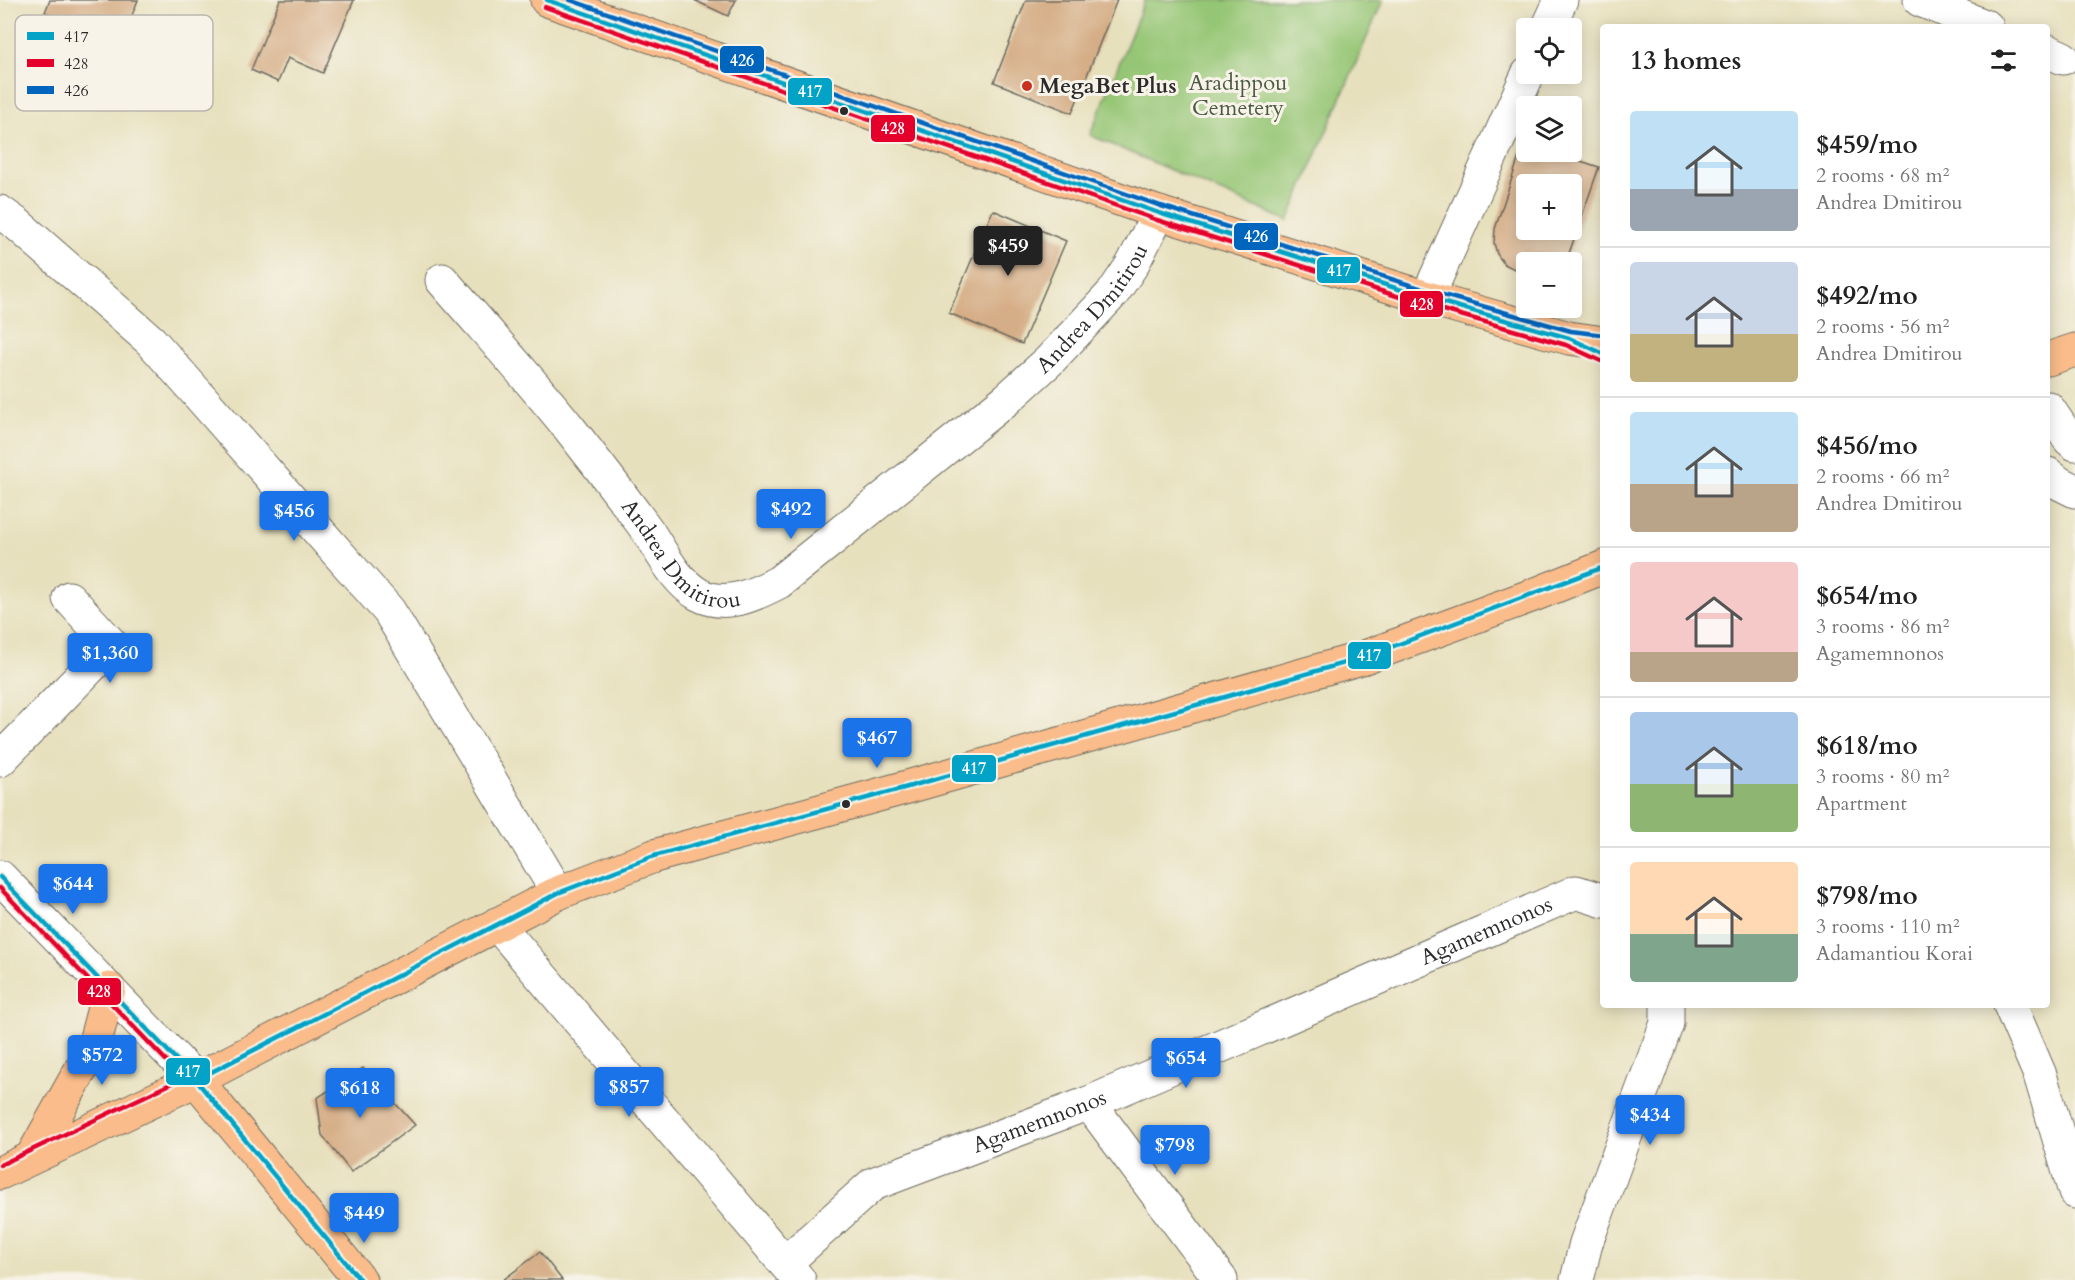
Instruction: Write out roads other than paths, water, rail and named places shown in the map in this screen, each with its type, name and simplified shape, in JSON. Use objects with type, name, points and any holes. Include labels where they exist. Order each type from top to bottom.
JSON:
[{"type":"main road","points":[[547,0],[1159,213],[1427,298],[1569,338],[1600,342]]},
{"type":"main road","points":[[1569,338],[1600,352]]},
{"type":"main road","points":[[2050,358],[2075,350]]},
{"type":"main road","points":[[0,1173],[196,1080],[558,893],[654,856],[904,788],[1362,658],[1600,569]]},
{"type":"main road","points":[[32,1157],[94,1046],[109,989]]},
{"type":"main road","points":[[196,1080],[360,1280]]},
{"type":"street","points":[[1553,18],[1561,0]]},
{"type":"street","points":[[1938,3],[1981,24]]},
{"type":"street","points":[[1427,298],[1523,84]]},
{"type":"street","points":[[0,212],[17,224],[151,341],[389,611],[558,893]]},
{"type":"street","name":"Andrea Dmitirou","points":[[442,280],[570,429],[645,528],[683,583],[713,600],[728,600],[762,592],[779,582],[1007,399],[1048,361],[1113,293],[1132,265],[1159,213]]},
{"type":"street","points":[[2050,411],[2075,444]]},
{"type":"street","points":[[2050,476],[2075,491]]},
{"type":"street","points":[[0,760],[112,645],[69,598]]},
{"type":"street","points":[[0,877],[196,1080]]},
{"type":"street","name":"Agamemnonos","points":[[792,1271],[873,1185],[1089,1103],[1590,897]]},
{"type":"street","points":[[497,924],[792,1271]]},
{"type":"street","points":[[1577,1280],[1586,1243],[1667,1023],[1666,1008]]},
{"type":"street","points":[[2011,1008],[2040,1076],[2075,1192]]},
{"type":"street","points":[[1089,1103],[1221,1280]]},
{"type":"place","name":"MegaBet Plus","points":[[1027,86]]},
{"type":"park label","name":"Aradippou Cemetery","points":[[1238,96]]}]
